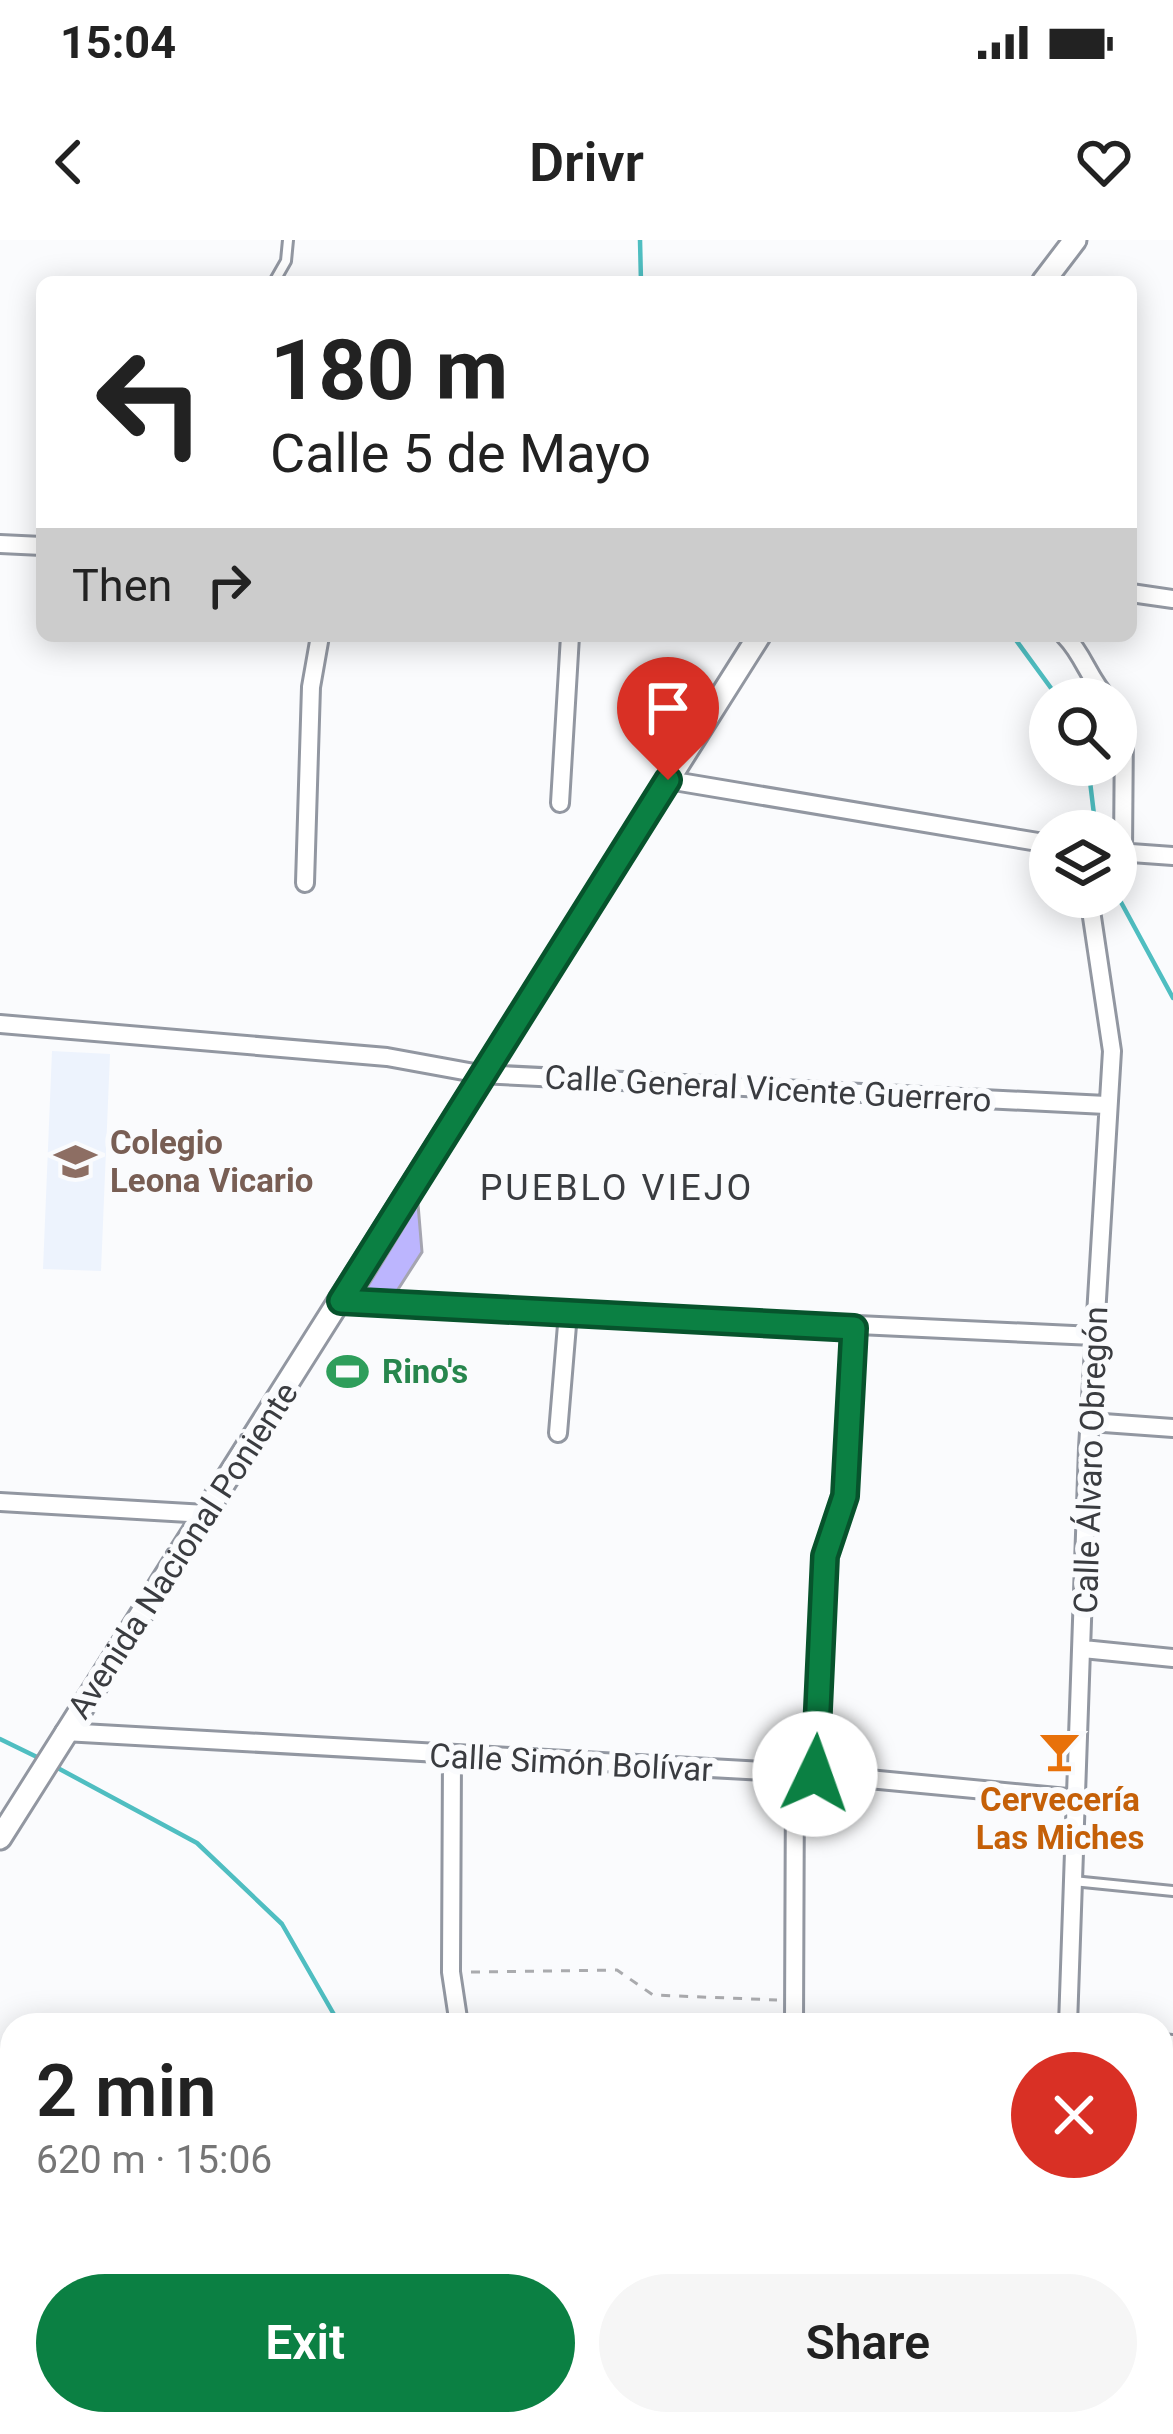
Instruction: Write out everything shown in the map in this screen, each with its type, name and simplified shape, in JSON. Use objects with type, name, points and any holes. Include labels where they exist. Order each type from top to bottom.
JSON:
[{"type":"street","points":[[1048,276],[1075,240]]},
{"type":"street","points":[[0,544],[36,545]]},
{"type":"street","points":[[1137,593],[1173,599]]},
{"type":"street","points":[[305,883],[311,688],[319,642]]},
{"type":"street","points":[[560,803],[570,642]]},
{"type":"street","name":"Avenida Nacional Poniente","points":[[0,1838],[755,642]]},
{"type":"street","points":[[1071,642],[1088,678]]},
{"type":"street","points":[[668,780],[1029,840]]},
{"type":"street","points":[[1137,853],[1173,856]]},
{"type":"street","name":"Calle Álvaro Obregón","points":[[1068,2013],[1090,1422],[1112,1051],[1092,918]]},
{"type":"street","name":"Calle General Vicente Guerrero","points":[[0,1024],[387,1058],[480,1074],[1106,1105]]},
{"type":"street","points":[[341,1301],[1094,1336]]},
{"type":"street","points":[[558,1433],[568,1313]]},
{"type":"street","points":[[1090,1422],[1173,1428]]},
{"type":"street","points":[[0,1502],[206,1514]]},
{"type":"street","points":[[1083,1649],[1173,1658]]},
{"type":"street","name":"Calle Simón Bolívar","points":[[64,1732],[815,1774],[1078,1799]]},
{"type":"street","points":[[452,1756],[452,1972],[457,2013]]},
{"type":"street","points":[[794,2013],[795,1774]]},
{"type":"lane","points":[[277,276],[286,261],[287,240]]},
{"type":"lane","points":[[815,1774],[825,1556],[845,1496],[854,1328]]},
{"type":"lane","points":[[1072,1881],[1173,1891]]},
{"type":"path","points":[[452,1972],[617,1970],[653,1995],[793,1999]]},
{"type":"shaded area","name":"Colegio Leona Vicario","points":[[52,1051],[110,1054],[101,1271],[43,1269]]},
{"type":"building","points":[[418,1204],[422,1252],[397,1291],[366,1289]]},
{"type":"waterway","points":[[640,240],[641,276]]},
{"type":"waterway","points":[[1017,642],[1044,678]]},
{"type":"waterway","points":[[1091,786],[1093,810]]},
{"type":"waterway","points":[[1130,918],[1173,998]]},
{"type":"waterway","points":[[0,1739],[39,1758]]},
{"type":"waterway","points":[[54,1766],[197,1843],[282,1924],[333,2013]]},
{"type":"place","name":"Colegio Leona Vicario","points":[[76,1161]]},
{"type":"place","name":"Rino's","points":[[348,1371]]},
{"type":"place","name":"Cervecería Las Miches","points":[[1060,1751]]},
{"type":"district","name":"PUEBLO VIEJO","points":[[617,1187]]},
{"type":"route","points":[[668,780],[341,1301],[854,1328],[845,1496],[825,1556],[815,1774]]}]
